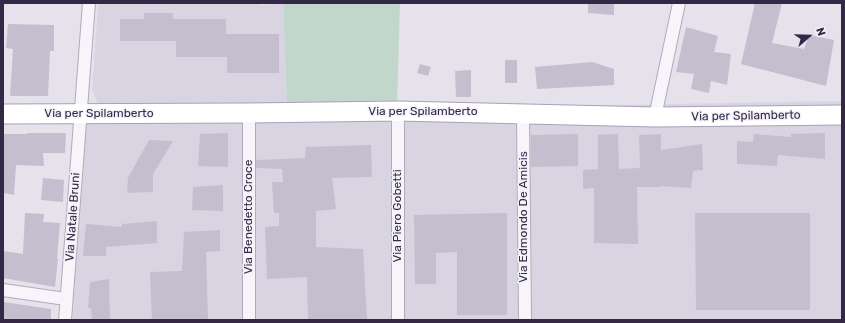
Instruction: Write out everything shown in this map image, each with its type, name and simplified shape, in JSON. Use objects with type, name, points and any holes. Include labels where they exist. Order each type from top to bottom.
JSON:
[{"type":"main road","name":"Via per Spilamberto","points":[[3,114],[398,111],[654,117],[842,115]]},
{"type":"street","name":"Via Natale Bruni","points":[[65,320],[89,3]]},
{"type":"street","points":[[654,117],[679,3]]},
{"type":"street","name":"Via Piero Gobetti","points":[[398,111],[398,320]]},
{"type":"street","name":"Via Benedetto Croce","points":[[248,113],[249,320]]},
{"type":"street","name":"Via Edmondo De Amicis","points":[[523,114],[525,320]]},
{"type":"street","points":[[3,290],[66,299]]},
{"type":"shaded area","points":[[98,3],[254,3],[263,5],[283,3],[287,106],[101,106],[97,102],[92,90]]},
{"type":"shaded area","points":[[842,101],[842,320],[73,320],[82,114],[362,111]]},
{"type":"green space","points":[[283,3],[400,3],[397,105],[287,106]]},
{"type":"building","points":[[588,3],[614,3],[614,15],[588,13]]},
{"type":"building","points":[[755,3],[782,3],[772,43],[804,49],[809,35],[834,40],[826,86],[741,64]]},
{"type":"building","points":[[144,13],[173,13],[173,19],[226,19],[226,34],[279,34],[279,73],[227,73],[227,57],[176,57],[176,41],[120,41],[120,19],[144,19]]},
{"type":"building","points":[[8,24],[54,25],[54,51],[50,51],[48,96],[10,96],[13,49],[6,48]]},
{"type":"building","points":[[686,27],[718,36],[714,52],[731,54],[727,85],[711,81],[709,93],[691,89],[694,74],[676,72]]},
{"type":"building","points":[[505,60],[517,60],[517,83],[505,83]]},
{"type":"building","points":[[592,62],[614,69],[614,85],[537,89],[535,67]]},
{"type":"building","points":[[420,64],[431,67],[428,76],[417,73]]},
{"type":"building","points":[[471,70],[471,97],[456,97],[455,71]]},
{"type":"building","points":[[66,133],[65,153],[43,153],[44,166],[16,165],[14,195],[3,193],[3,134]]},
{"type":"building","points":[[228,133],[228,167],[198,166],[200,134]]},
{"type":"building","points":[[825,133],[825,159],[778,155],[777,166],[737,164],[737,141],[753,142],[754,134],[791,137],[791,134]]},
{"type":"building","points":[[578,134],[578,166],[531,167],[531,135]]},
{"type":"building","points":[[618,134],[619,169],[640,168],[639,135],[661,134],[661,150],[702,144],[703,170],[693,171],[691,188],[660,186],[637,187],[638,244],[594,243],[594,188],[583,189],[583,170],[598,169],[598,135]]},
{"type":"building","points":[[149,140],[173,141],[153,174],[153,192],[127,193],[128,178]]},
{"type":"building","points":[[371,145],[372,177],[332,178],[336,209],[316,211],[316,247],[363,249],[367,320],[308,320],[307,277],[267,279],[265,227],[279,226],[279,213],[274,213],[272,182],[283,182],[282,169],[256,168],[256,160],[305,158],[306,147]]},
{"type":"building","points":[[43,178],[64,180],[63,202],[41,200]]},
{"type":"building","points":[[223,185],[223,211],[192,210],[193,187]]},
{"type":"building","points":[[25,213],[44,214],[43,222],[60,223],[55,287],[3,278],[3,251],[23,254]]},
{"type":"building","points":[[507,213],[507,315],[457,315],[457,252],[436,253],[436,284],[415,284],[414,215]]},
{"type":"building","points":[[695,213],[810,213],[810,310],[696,310]]},
{"type":"building","points":[[157,221],[157,243],[106,247],[106,256],[83,256],[86,224],[122,227],[122,224]]},
{"type":"building","points":[[220,230],[220,251],[206,252],[208,320],[152,320],[150,272],[182,271],[184,232]]},
{"type":"building","points":[[109,279],[110,320],[92,320],[91,308],[88,308],[90,282]]},
{"type":"building","points":[[3,302],[51,309],[51,320],[3,320]]}]
